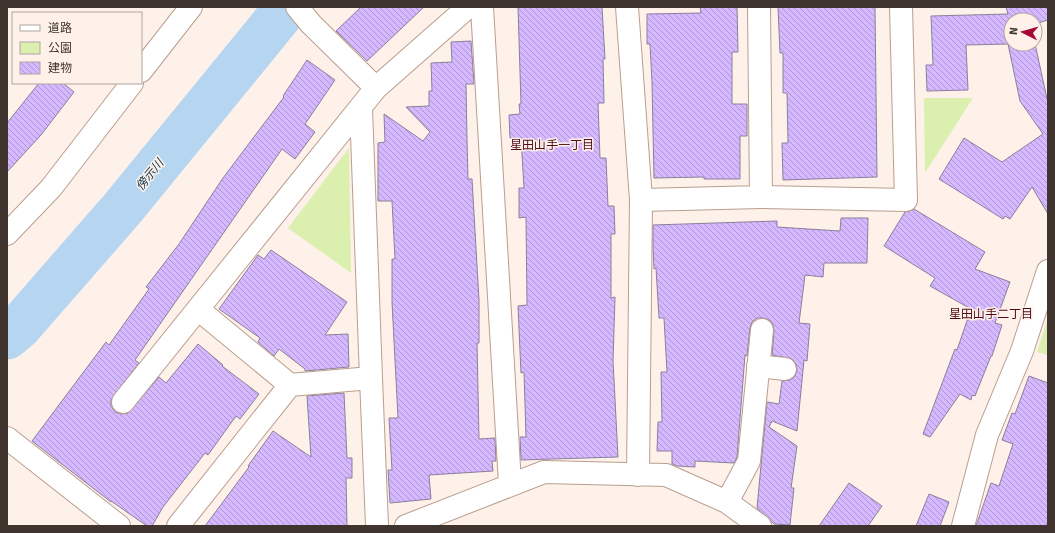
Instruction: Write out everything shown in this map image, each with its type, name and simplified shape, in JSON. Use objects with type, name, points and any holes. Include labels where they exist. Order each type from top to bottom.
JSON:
[{"type":"street","points":[[142,70],[191,7]]},
{"type":"street","points":[[297,7],[376,88]]},
{"type":"street","points":[[123,402],[199,310],[376,88],[468,7]]},
{"type":"street","points":[[482,7],[510,484]]},
{"type":"street","points":[[628,7],[641,200],[638,475]]},
{"type":"street","points":[[760,7],[761,197]]},
{"type":"street","points":[[641,200],[761,197],[906,200],[901,7]]},
{"type":"street","points":[[7,234],[51,188],[131,84]]},
{"type":"street","points":[[361,108],[377,526]]},
{"type":"street","points":[[963,526],[987,435],[1022,351],[1048,271]]},
{"type":"street","points":[[199,310],[290,384],[371,378]]},
{"type":"street","points":[[727,502],[749,461],[762,330]]},
{"type":"street","points":[[758,366],[786,369]]},
{"type":"street","points":[[178,526],[290,384]]},
{"type":"street","points":[[7,438],[119,526]]},
{"type":"street","points":[[406,526],[510,484],[544,472],[666,476],[727,502],[760,526]]},
{"type":"green space","points":[[924,98],[973,98],[925,173]]},
{"type":"green space","points":[[349,148],[351,273],[288,228]]},
{"type":"green space","points":[[1048,321],[1048,355],[1037,352]]},
{"type":"building","points":[[361,7],[424,7],[367,61],[336,31]]},
{"type":"building","points":[[518,7],[602,7],[605,59],[603,59],[604,103],[598,103],[600,158],[606,158],[608,206],[614,206],[615,234],[611,234],[611,298],[615,297],[613,361],[618,457],[521,460],[520,437],[526,437],[524,372],[521,373],[518,306],[527,305],[526,217],[519,218],[519,188],[524,188],[521,138],[510,138],[509,115],[520,114],[519,104],[521,104]]},
{"type":"building","points":[[700,7],[737,7],[738,52],[732,52],[732,104],[747,104],[747,136],[740,136],[740,179],[704,179],[704,177],[654,178],[652,82],[650,44],[647,44],[647,14],[701,13]]},
{"type":"building","points":[[778,7],[875,7],[877,177],[783,180],[782,143],[788,143],[787,93],[783,93],[783,53],[780,53]]},
{"type":"building","points":[[1006,7],[1048,7],[1048,20],[1043,22],[1043,12],[1007,12]]},
{"type":"building","points":[[1003,14],[1003,44],[966,45],[968,90],[927,91],[926,65],[933,65],[931,16]]},
{"type":"building","points":[[471,41],[474,84],[466,84],[467,139],[468,179],[472,179],[479,300],[479,343],[477,343],[479,439],[495,438],[496,461],[492,461],[493,471],[429,475],[431,499],[390,503],[388,470],[392,470],[389,418],[398,418],[392,302],[392,259],[395,259],[392,201],[378,201],[378,143],[385,142],[384,114],[423,141],[430,132],[406,107],[429,106],[429,91],[432,91],[431,63],[452,62],[451,42]]},
{"type":"building","points":[[1010,52],[1037,52],[1048,103],[1048,214],[1032,187],[1010,219],[1005,216],[1003,219],[939,179],[964,138],[1002,162],[1043,134],[1020,101]]},
{"type":"building","points":[[307,60],[335,80],[305,124],[315,132],[295,159],[282,149],[135,360],[139,363],[111,400],[111,406],[115,412],[121,414],[128,413],[159,377],[166,383],[198,344],[223,365],[222,366],[259,394],[240,419],[236,416],[208,455],[205,453],[163,507],[152,526],[147,526],[111,502],[32,441],[106,342],[109,345],[149,289],[146,287],[179,244],[223,178],[284,97],[283,96]]},
{"type":"building","points":[[38,84],[64,84],[74,92],[41,135],[7,172],[7,123]]},
{"type":"building","points":[[914,209],[985,252],[975,269],[1010,282],[995,323],[1002,325],[992,356],[975,396],[972,395],[971,400],[960,394],[930,437],[923,434],[955,349],[957,350],[971,309],[930,286],[935,278],[884,246],[905,212]]},
{"type":"building","points":[[841,218],[868,218],[867,263],[824,263],[823,277],[805,275],[799,323],[810,324],[807,361],[804,360],[797,431],[772,421],[769,427],[797,446],[791,488],[794,488],[790,525],[774,524],[757,508],[767,402],[779,404],[782,381],[790,380],[795,376],[797,370],[796,364],[792,359],[772,355],[774,331],[773,325],[769,320],[757,318],[752,322],[750,328],[747,356],[745,355],[737,457],[734,463],[695,461],[695,467],[677,466],[672,464],[672,451],[657,451],[658,422],[662,422],[661,372],[667,372],[664,318],[659,318],[656,268],[654,269],[653,225],[777,221],[777,227],[840,231]]},
{"type":"building","points":[[271,250],[347,302],[325,335],[348,334],[349,367],[305,371],[305,369],[279,349],[274,356],[258,342],[260,338],[219,309],[258,255],[264,259]]},
{"type":"building","points":[[1029,376],[1048,383],[1048,526],[976,526],[991,483],[999,486],[1013,444],[1002,440],[1012,413],[1015,414]]},
{"type":"building","points":[[344,393],[347,458],[352,458],[352,478],[346,478],[347,526],[205,526],[249,467],[248,466],[273,431],[311,457],[307,396]]},
{"type":"building","points":[[849,483],[882,506],[868,526],[819,526]]},
{"type":"building","points":[[929,494],[949,502],[940,526],[916,526]]},
{"type":"waterway","name":"傍示川","points":[[7,337],[19,327],[122,209],[287,7]]},
{"type":"district","name":"星田山手一丁目","points":[[552,145]]},
{"type":"district","name":"星田山手二丁目","points":[[991,314]]}]
